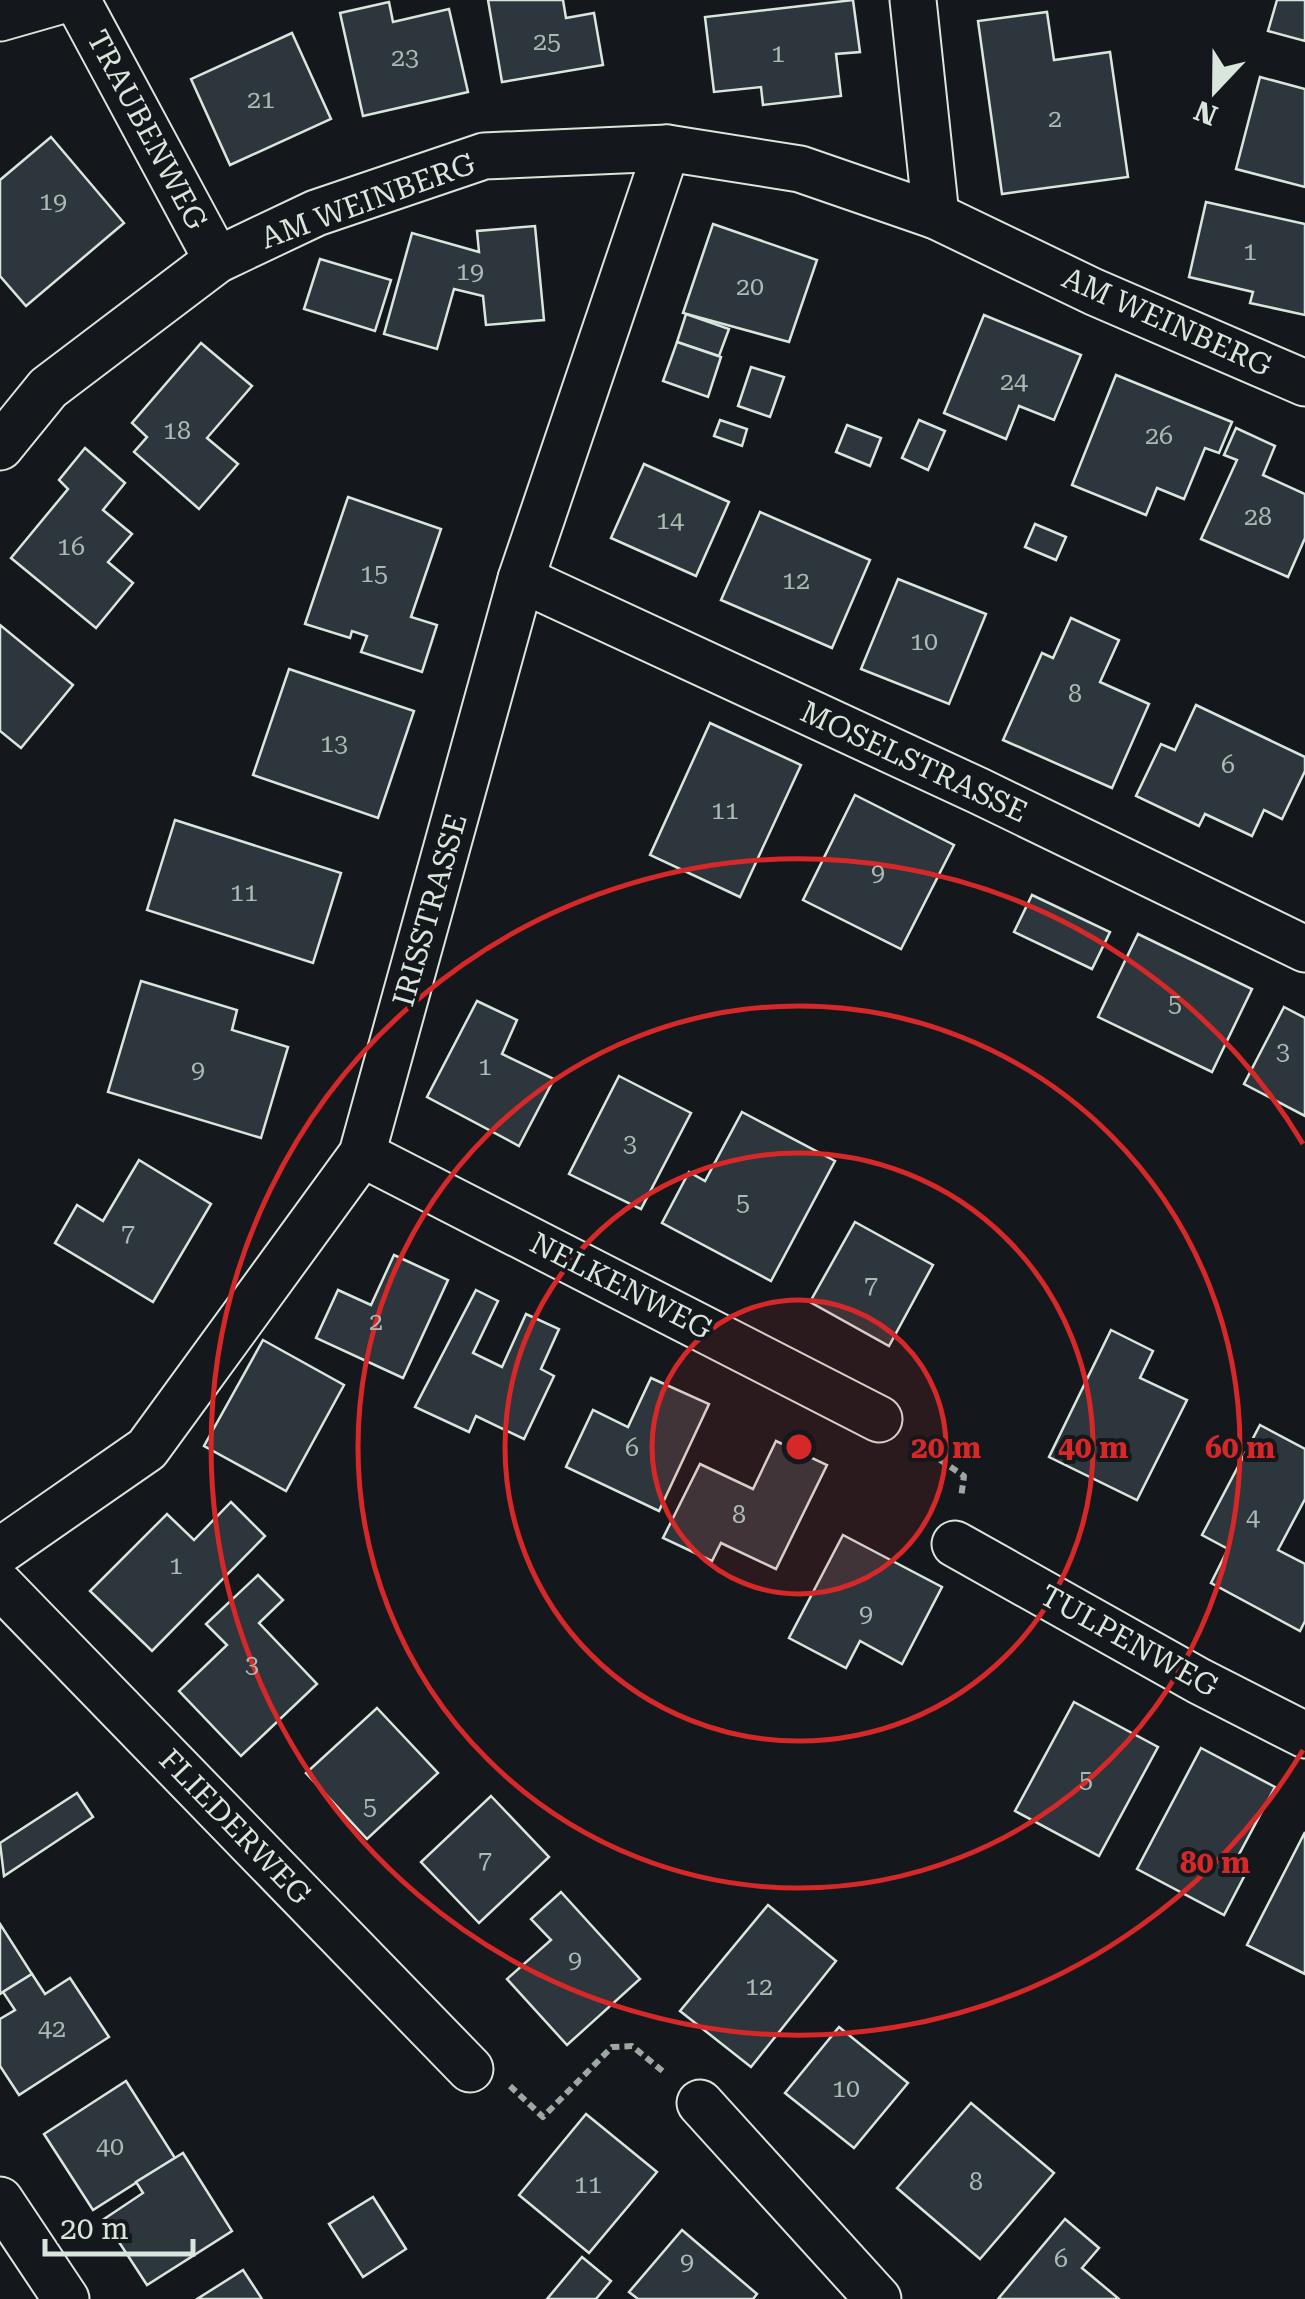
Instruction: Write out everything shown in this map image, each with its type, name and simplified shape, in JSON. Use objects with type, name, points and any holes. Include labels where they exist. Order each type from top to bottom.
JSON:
[{"type":"street","name":"TRAUBENWEG","points":[[0,18],[62,0]]},
{"type":"street","name":"TRAUBENWEG","points":[[77,0],[217,260]]},
{"type":"street","points":[[913,0],[936,216]]},
{"type":"street","name":"AM WEINBERG","points":[[0,447],[48,388],[217,260],[316,213],[484,156],[667,148],[800,170],[936,216],[1094,292],[1305,383]]},
{"type":"street","name":"IRISSTRASSE","points":[[0,1551],[147,1450],[362,1154],[522,579],[667,148]]},
{"type":"street","name":"MOSELSTRASSE","points":[[522,579],[1305,949]]},
{"type":"street","name":"NELKENWEG","points":[[362,1154],[879,1419]]},
{"type":"street","name":"TULPENWEG","points":[[955,1544],[1199,1681],[1305,1734]]},
{"type":"street","name":"FLIEDERWEG","points":[[0,1584],[470,2068]]},
{"type":"street","points":[[700,2103],[878,2299]]},
{"type":"street","points":[[0,2200],[66,2299]]},
{"type":"path","points":[[879,1419],[964,1476],[955,1544]]},
{"type":"path","points":[[470,2068],[493,2070],[543,2117],[612,2047],[632,2046],[700,2103]]},
{"type":"building","points":[[488,0],[563,0],[566,18],[594,13],[603,65],[502,82]]},
{"type":"building","points":[[853,0],[860,52],[836,54],[841,96],[763,105],[761,87],[714,92],[705,17]]},
{"type":"building","points":[[1277,0],[1305,0],[1305,41],[1268,31]]},
{"type":"building","points":[[389,2],[393,22],[449,9],[468,92],[363,116],[340,13]]},
{"type":"building","points":[[1047,12],[1054,60],[1110,52],[1128,177],[1002,194],[978,21]]},
{"type":"building","points":[[292,33],[331,119],[230,165],[191,79]]},
{"type":"building","points":[[1260,77],[1305,89],[1305,187],[1236,169]]},
{"type":"building","points":[[51,137],[124,223],[26,306],[0,276],[0,180]]},
{"type":"building","points":[[1206,202],[1305,224],[1305,315],[1250,303],[1253,292],[1189,277]]},
{"type":"building","points":[[713,224],[817,260],[789,342],[683,313]]},
{"type":"building","points":[[535,226],[544,320],[486,325],[483,296],[454,289],[437,349],[384,334],[412,233],[479,252],[477,231]]},
{"type":"building","points":[[320,259],[391,280],[375,331],[304,309]]},
{"type":"building","points":[[686,314],[729,329],[719,356],[677,342]]},
{"type":"building","points":[[984,315],[1081,355],[1054,420],[1019,406],[1006,439],[944,413]]},
{"type":"building","points":[[677,342],[721,357],[708,397],[663,381]]},
{"type":"building","points":[[201,343],[252,386],[207,438],[238,464],[199,509],[134,452],[147,437],[132,423]]},
{"type":"building","points":[[751,367],[784,377],[770,417],[738,406]]},
{"type":"building","points":[[1116,375],[1232,422],[1219,453],[1205,448],[1184,499],[1157,488],[1146,515],[1072,485]]},
{"type":"building","points":[[720,420],[747,429],[742,446],[714,436]]},
{"type":"building","points":[[919,420],[945,431],[928,470],[902,458]]},
{"type":"building","points":[[847,425],[881,438],[870,466],[836,452]]},
{"type":"building","points":[[1236,428],[1275,446],[1263,475],[1305,494],[1305,538],[1288,577],[1201,539],[1237,460],[1224,455]]},
{"type":"building","points":[[85,448],[125,483],[103,510],[132,534],[108,562],[133,583],[96,628],[11,558],[68,489],[59,480]]},
{"type":"building","points":[[644,464],[729,502],[696,576],[611,538]]},
{"type":"building","points":[[348,497],[441,529],[411,617],[437,625],[422,672],[361,652],[367,636],[352,631],[350,638],[305,624]]},
{"type":"building","points":[[760,512],[870,560],[832,648],[721,600]]},
{"type":"building","points":[[1035,524],[1066,537],[1056,560],[1025,547]]},
{"type":"building","points":[[898,579],[986,614],[949,704],[861,669]]},
{"type":"building","points":[[1071,618],[1119,640],[1100,682],[1149,704],[1112,788],[1003,740],[1042,653],[1053,658]]},
{"type":"building","points":[[0,625],[73,685],[21,748],[0,731]]},
{"type":"building","points":[[289,669],[414,711],[378,818],[253,775]]},
{"type":"building","points":[[1196,705],[1305,757],[1305,771],[1282,819],[1264,810],[1252,836],[1205,814],[1199,826],[1136,796],[1161,744],[1175,750]]},
{"type":"building","points":[[710,723],[801,765],[740,897],[650,855]]},
{"type":"building","points":[[855,795],[954,845],[901,949],[803,900]]},
{"type":"building","points":[[175,820],[341,873],[313,963],[147,910]]},
{"type":"building","points":[[1032,895],[1110,932],[1092,969],[1014,932]]},
{"type":"building","points":[[1138,934],[1252,989],[1212,1072],[1098,1017]]},
{"type":"building","points":[[141,981],[237,1010],[232,1030],[288,1047],[261,1138],[108,1092]]},
{"type":"building","points":[[477,1001],[517,1020],[502,1054],[554,1079],[519,1146],[427,1097]]},
{"type":"building","points":[[1284,1007],[1305,1018],[1305,1116],[1244,1084]]},
{"type":"building","points":[[619,1076],[691,1113],[641,1209],[569,1174]]},
{"type":"building","points":[[742,1112],[835,1161],[771,1281],[662,1223],[689,1172],[705,1181]]},
{"type":"building","points":[[139,1160],[211,1204],[153,1302],[55,1243],[77,1205],[103,1221]]},
{"type":"building","points":[[855,1222],[933,1265],[889,1346],[810,1302]]},
{"type":"building","points":[[394,1255],[448,1280],[403,1378],[316,1338],[338,1290],[371,1305]]},
{"type":"building","points":[[476,1290],[498,1301],[473,1353],[502,1367],[526,1314],[559,1329],[541,1369],[554,1376],[524,1439],[476,1416],[469,1432],[415,1407]]},
{"type":"building","points":[[1111,1330],[1153,1351],[1140,1378],[1187,1400],[1137,1500],[1049,1457]]},
{"type":"building","points":[[263,1340],[344,1385],[286,1491],[204,1446]]},
{"type":"building","points":[[651,1378],[709,1404],[659,1511],[566,1467],[593,1410],[628,1427]]},
{"type":"building","points":[[1260,1425],[1305,1449],[1305,1499],[1278,1550],[1305,1564],[1305,1621],[1300,1631],[1211,1583],[1228,1549],[1202,1535]]},
{"type":"building","points":[[776,1441],[827,1465],[776,1569],[721,1543],[712,1561],[663,1538],[700,1464],[753,1489]]},
{"type":"building","points":[[231,1502],[265,1536],[152,1651],[90,1591],[167,1514],[194,1540]]},
{"type":"building","points":[[843,1535],[942,1587],[902,1664],[860,1641],[846,1668],[789,1638]]},
{"type":"building","points":[[258,1575],[283,1600],[259,1623],[317,1684],[241,1756],[179,1691],[227,1645],[206,1624]]},
{"type":"building","points":[[1074,1702],[1158,1747],[1099,1856],[1015,1811]]},
{"type":"building","points":[[377,1708],[438,1773],[367,1839],[306,1773]]},
{"type":"building","points":[[1201,1748],[1275,1787],[1235,1862],[1248,1869],[1224,1915],[1137,1869]]},
{"type":"building","points":[[77,1793],[93,1817],[4,1876],[0,1843]]},
{"type":"building","points":[[491,1796],[549,1857],[479,1923],[421,1862]]},
{"type":"building","points":[[1305,1832],[1305,1974],[1247,1945]]},
{"type":"building","points":[[561,1892],[640,1979],[567,2045],[507,1979],[551,1940],[531,1919]]},
{"type":"building","points":[[768,1905],[836,1961],[751,2067],[680,2011]]},
{"type":"building","points":[[0,1924],[32,1974],[0,1994]]},
{"type":"building","points":[[32,1974],[45,1994],[70,1978],[109,2037],[19,2095],[0,2066],[0,2019],[15,2010],[3,1992]]},
{"type":"building","points":[[839,2027],[908,2083],[854,2148],[785,2093]]},
{"type":"building","points":[[126,2081],[175,2158],[93,2210],[44,2134]]},
{"type":"building","points":[[971,2103],[1054,2173],[980,2259],[897,2188]]},
{"type":"building","points":[[586,2114],[657,2172],[589,2253],[519,2195]]},
{"type":"building","points":[[183,2153],[232,2231],[147,2285],[104,2219],[143,2193],[136,2182]]},
{"type":"building","points":[[373,2197],[406,2249],[363,2277],[329,2224]]},
{"type":"building","points":[[1065,2219],[1099,2248],[1082,2268],[1119,2299],[998,2299]]},
{"type":"building","points":[[682,2230],[757,2294],[753,2299],[638,2299],[629,2292]]},
{"type":"building","points":[[582,2257],[611,2281],[596,2299],[547,2299]]},
{"type":"building","points":[[243,2270],[262,2299],[197,2299]]}]
